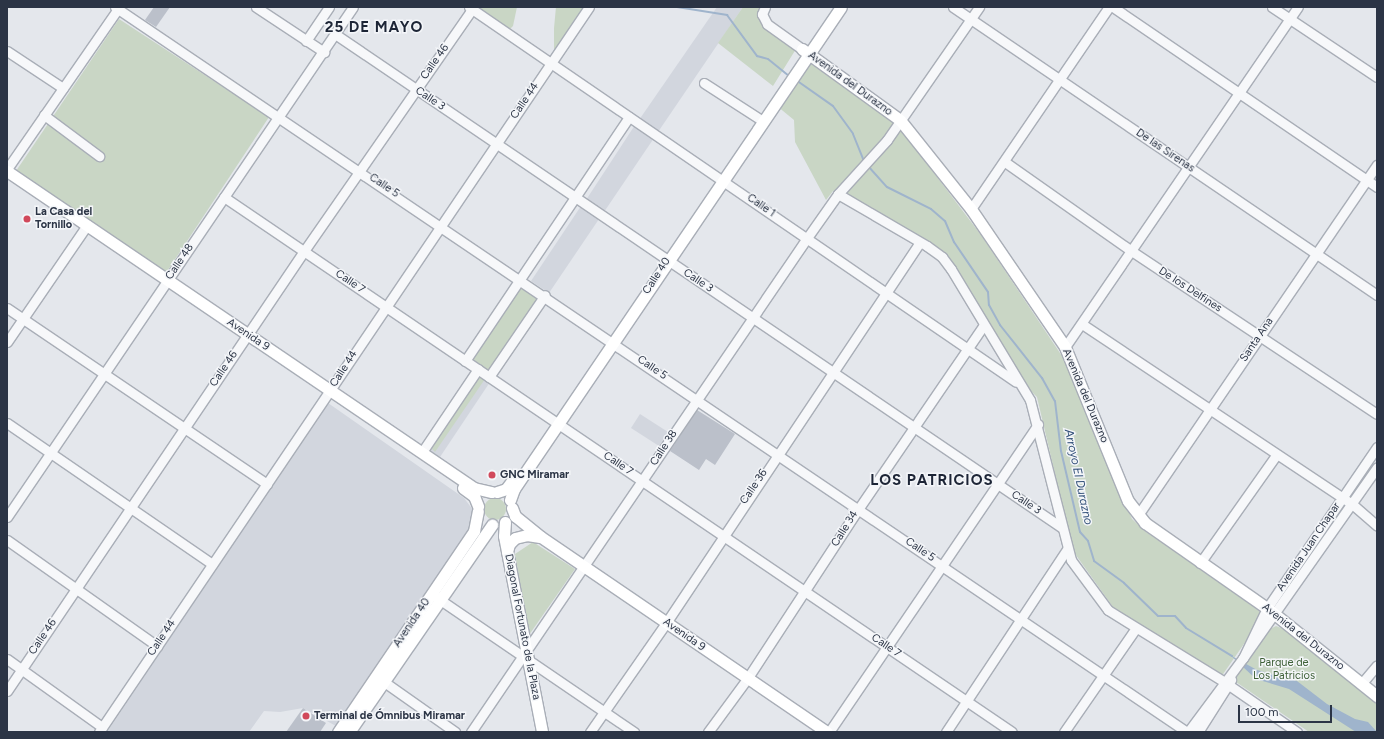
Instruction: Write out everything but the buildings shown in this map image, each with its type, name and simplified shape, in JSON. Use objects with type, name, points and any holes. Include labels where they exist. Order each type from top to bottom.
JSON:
[{"type":"main road","points":[[805,51],[832,7]]},
{"type":"main road","points":[[805,51],[841,7]]},
{"type":"main road","name":"Calle 40","points":[[511,504],[511,493],[556,422],[805,51]]},
{"type":"main road","name":"Avenida del Durazno","points":[[805,51],[900,120],[971,209],[1065,347],[1128,500],[1138,515],[1200,563],[1271,611],[1377,696]]},
{"type":"main road","name":"Avenida 9","points":[[7,170],[85,228]]},
{"type":"main road","name":"Avenida 9","points":[[7,179],[85,228],[328,393],[470,493],[478,509]]},
{"type":"main road","name":"Avenida 9","points":[[328,393],[422,452],[474,488],[494,492]]},
{"type":"main road","name":"Calle 40","points":[[494,492],[506,489],[556,422]]},
{"type":"main road","points":[[494,492],[511,504],[506,521],[492,525],[482,519],[478,509],[483,497],[494,492]]},
{"type":"main road","name":"Avenida 9","points":[[511,504],[515,516],[541,537],[747,679],[828,732]]},
{"type":"main road","name":"Avenida 40","points":[[338,732],[380,678],[435,597],[477,526],[478,509]]},
{"type":"main road","name":"Avenida 9","points":[[506,521],[541,537]]},
{"type":"main road","name":"Diagonal Fortunato de la Plaza","points":[[506,521],[507,552],[524,656],[534,732]]},
{"type":"main road","name":"Avenida 40","points":[[435,597],[492,525]]},
{"type":"main road","name":"Diagonal Fortunato de la Plaza","points":[[492,525],[500,542],[542,732]]},
{"type":"main road","points":[[507,552],[509,544],[517,537],[541,537]]},
{"type":"main road","name":"Avenida 40","points":[[349,732],[380,678]]},
{"type":"street","points":[[256,7],[324,52]]},
{"type":"street","points":[[306,41],[329,7]]},
{"type":"street","name":"Calle 48","points":[[7,517],[279,115],[324,52],[353,7]]},
{"type":"street","name":"Calle 44","points":[[100,729],[267,484],[385,306],[589,7]]},
{"type":"street","points":[[765,7],[762,14],[767,24],[805,51]]},
{"type":"street","name":"De las Sirenas","points":[[953,7],[1377,295]]},
{"type":"street","name":"Calle 38","points":[[471,732],[585,567],[697,398],[807,238],[838,194],[862,169],[900,120],[979,7]]},
{"type":"street","points":[[971,209],[1061,80],[1109,7]]},
{"type":"street","points":[[1113,7],[1377,187]]},
{"type":"street","points":[[1272,7],[1377,77]]},
{"type":"street","points":[[1065,347],[1082,324],[1130,250],[1189,167],[1238,92],[1298,7]]},
{"type":"street","points":[[7,170],[118,8]]},
{"type":"street","name":"Calle 5","points":[[118,8],[520,278],[1104,674],[1187,732]]},
{"type":"street","name":"Calle 1","points":[[470,8],[1019,384],[1030,400],[1037,422],[1067,549]]},
{"type":"street","name":"Calle 46","points":[[7,690],[304,251],[416,90],[470,8]]},
{"type":"street","name":"Calle 3","points":[[336,34],[416,90],[1061,527]]},
{"type":"street","points":[[7,51],[63,88]]},
{"type":"street","points":[[704,83],[759,119]]},
{"type":"street","points":[[44,115],[99,156]]},
{"type":"street","points":[[465,361],[629,117]]},
{"type":"street","name":"De los Delfines","points":[[1004,162],[1130,250],[1377,414]]},
{"type":"street","name":"Santa Ana","points":[[1138,515],[1377,165]]},
{"type":"street","points":[[838,194],[942,257],[1019,384]]},
{"type":"street","name":"Calle 7","points":[[224,197],[1012,732]]},
{"type":"street","points":[[7,342],[85,228]]},
{"type":"street","name":"Calle 36","points":[[590,732],[666,623],[722,535],[919,243]]},
{"type":"street","points":[[489,377],[544,295]]},
{"type":"street","points":[[7,308],[185,427],[267,484]]},
{"type":"street","points":[[1082,324],[1211,408],[1352,504],[1377,526]]},
{"type":"street","name":"Calle 34","points":[[708,732],[747,679],[859,508],[983,326]]},
{"type":"street","points":[[422,452],[478,369]]},
{"type":"street","points":[[828,732],[885,646],[997,484],[1037,422]]},
{"type":"street","points":[[7,423],[212,564]]},
{"type":"street","name":"Avenida Juan Chapar","points":[[1226,683],[1342,498],[1377,447]]},
{"type":"street","points":[[1200,563],[1277,454]]},
{"type":"street","name":"Avenida Juan Chapar","points":[[1271,611],[1352,504],[1377,467]]},
{"type":"street","points":[[7,540],[157,646]]},
{"type":"street","points":[[946,732],[1067,549]]},
{"type":"street","points":[[1067,549],[1071,560],[1108,610],[1226,683],[1296,732]]},
{"type":"street","points":[[435,597],[634,732]]},
{"type":"street","points":[[1064,732],[1136,628]]},
{"type":"street","points":[[7,659],[100,729]]},
{"type":"street","points":[[1362,683],[1377,665]]},
{"type":"street","points":[[380,678],[455,732]]},
{"type":"street","points":[[1187,732],[1226,683]]},
{"type":"street","points":[[1198,732],[1226,683]]},
{"type":"shaded area","points":[[717,7],[743,7],[658,132],[639,120]]},
{"type":"shaded area","points":[[635,125],[654,138],[604,212],[586,200]]},
{"type":"shaded area","points":[[581,206],[599,219],[549,293],[531,281]]},
{"type":"shaded area","points":[[478,374],[490,382],[440,457],[429,450]]},
{"type":"shaded area","points":[[328,403],[464,498],[473,510],[472,525],[336,726],[303,708],[280,712],[264,711],[249,732],[107,732]]},
{"type":"shaded area","points":[[640,414],[668,432],[659,446],[631,428]]},
{"type":"green space","points":[[476,7],[517,7],[513,26],[509,30]]},
{"type":"green space","points":[[556,7],[585,7],[554,54],[554,28]]},
{"type":"green space","points":[[743,7],[761,7],[759,19],[763,26],[796,49],[773,86],[718,43]]},
{"type":"green space","points":[[119,19],[269,117],[166,273],[16,171]]},
{"type":"green space","points":[[812,60],[893,119],[981,235],[1068,365],[1132,519],[1146,532],[1253,604],[1260,612],[1246,641],[1221,677],[1113,607],[1073,551],[1037,397],[1025,385],[949,257],[849,197],[847,189],[833,191],[826,200],[795,142],[794,120],[777,106],[797,76]]},
{"type":"green space","points":[[520,284],[540,297],[490,373],[470,359]]},
{"type":"green space","points":[[478,376],[485,379],[435,452],[430,447]]},
{"type":"green space","points":[[491,498],[499,498],[506,505],[506,513],[499,520],[491,520],[484,513],[484,505]]},
{"type":"green space","points":[[533,542],[575,569],[529,635],[515,554]]},
{"type":"green space","name":"Parque de Los Patricios","points":[[1276,626],[1299,635],[1377,704],[1377,732],[1309,732],[1236,682],[1234,678],[1267,631]]},
{"type":"water","points":[[1230,655],[1257,670],[1297,681],[1327,704],[1355,719],[1368,722],[1377,732],[1356,732],[1289,689],[1256,679]]},
{"type":"waterway","name":"Arroyo El Durazno","points":[[677,7],[727,15],[757,56],[768,59],[789,76]]},
{"type":"waterway","name":"Arroyo El Durazno","points":[[796,80],[833,106],[853,134],[864,161]]},
{"type":"waterway","name":"Arroyo El Durazno","points":[[868,166],[887,187],[931,209],[945,221],[954,242],[988,292],[989,305],[1000,325],[1042,378],[1055,401],[1061,451],[1080,532],[1088,541],[1094,561],[1124,583],[1158,616],[1175,616],[1186,628],[1232,656]]},
{"type":"place","name":"La Casa del Tornillo","points":[[27,219]]},
{"type":"place","name":"GNC Miramar","points":[[492,475]]},
{"type":"place","name":"Terminal de Ómnibus Miramar","points":[[306,716]]},
{"type":"district","name":"25 DE MAYO","points":[[374,28]]},
{"type":"district","name":"LOS PATRICIOS","points":[[932,481]]}]
